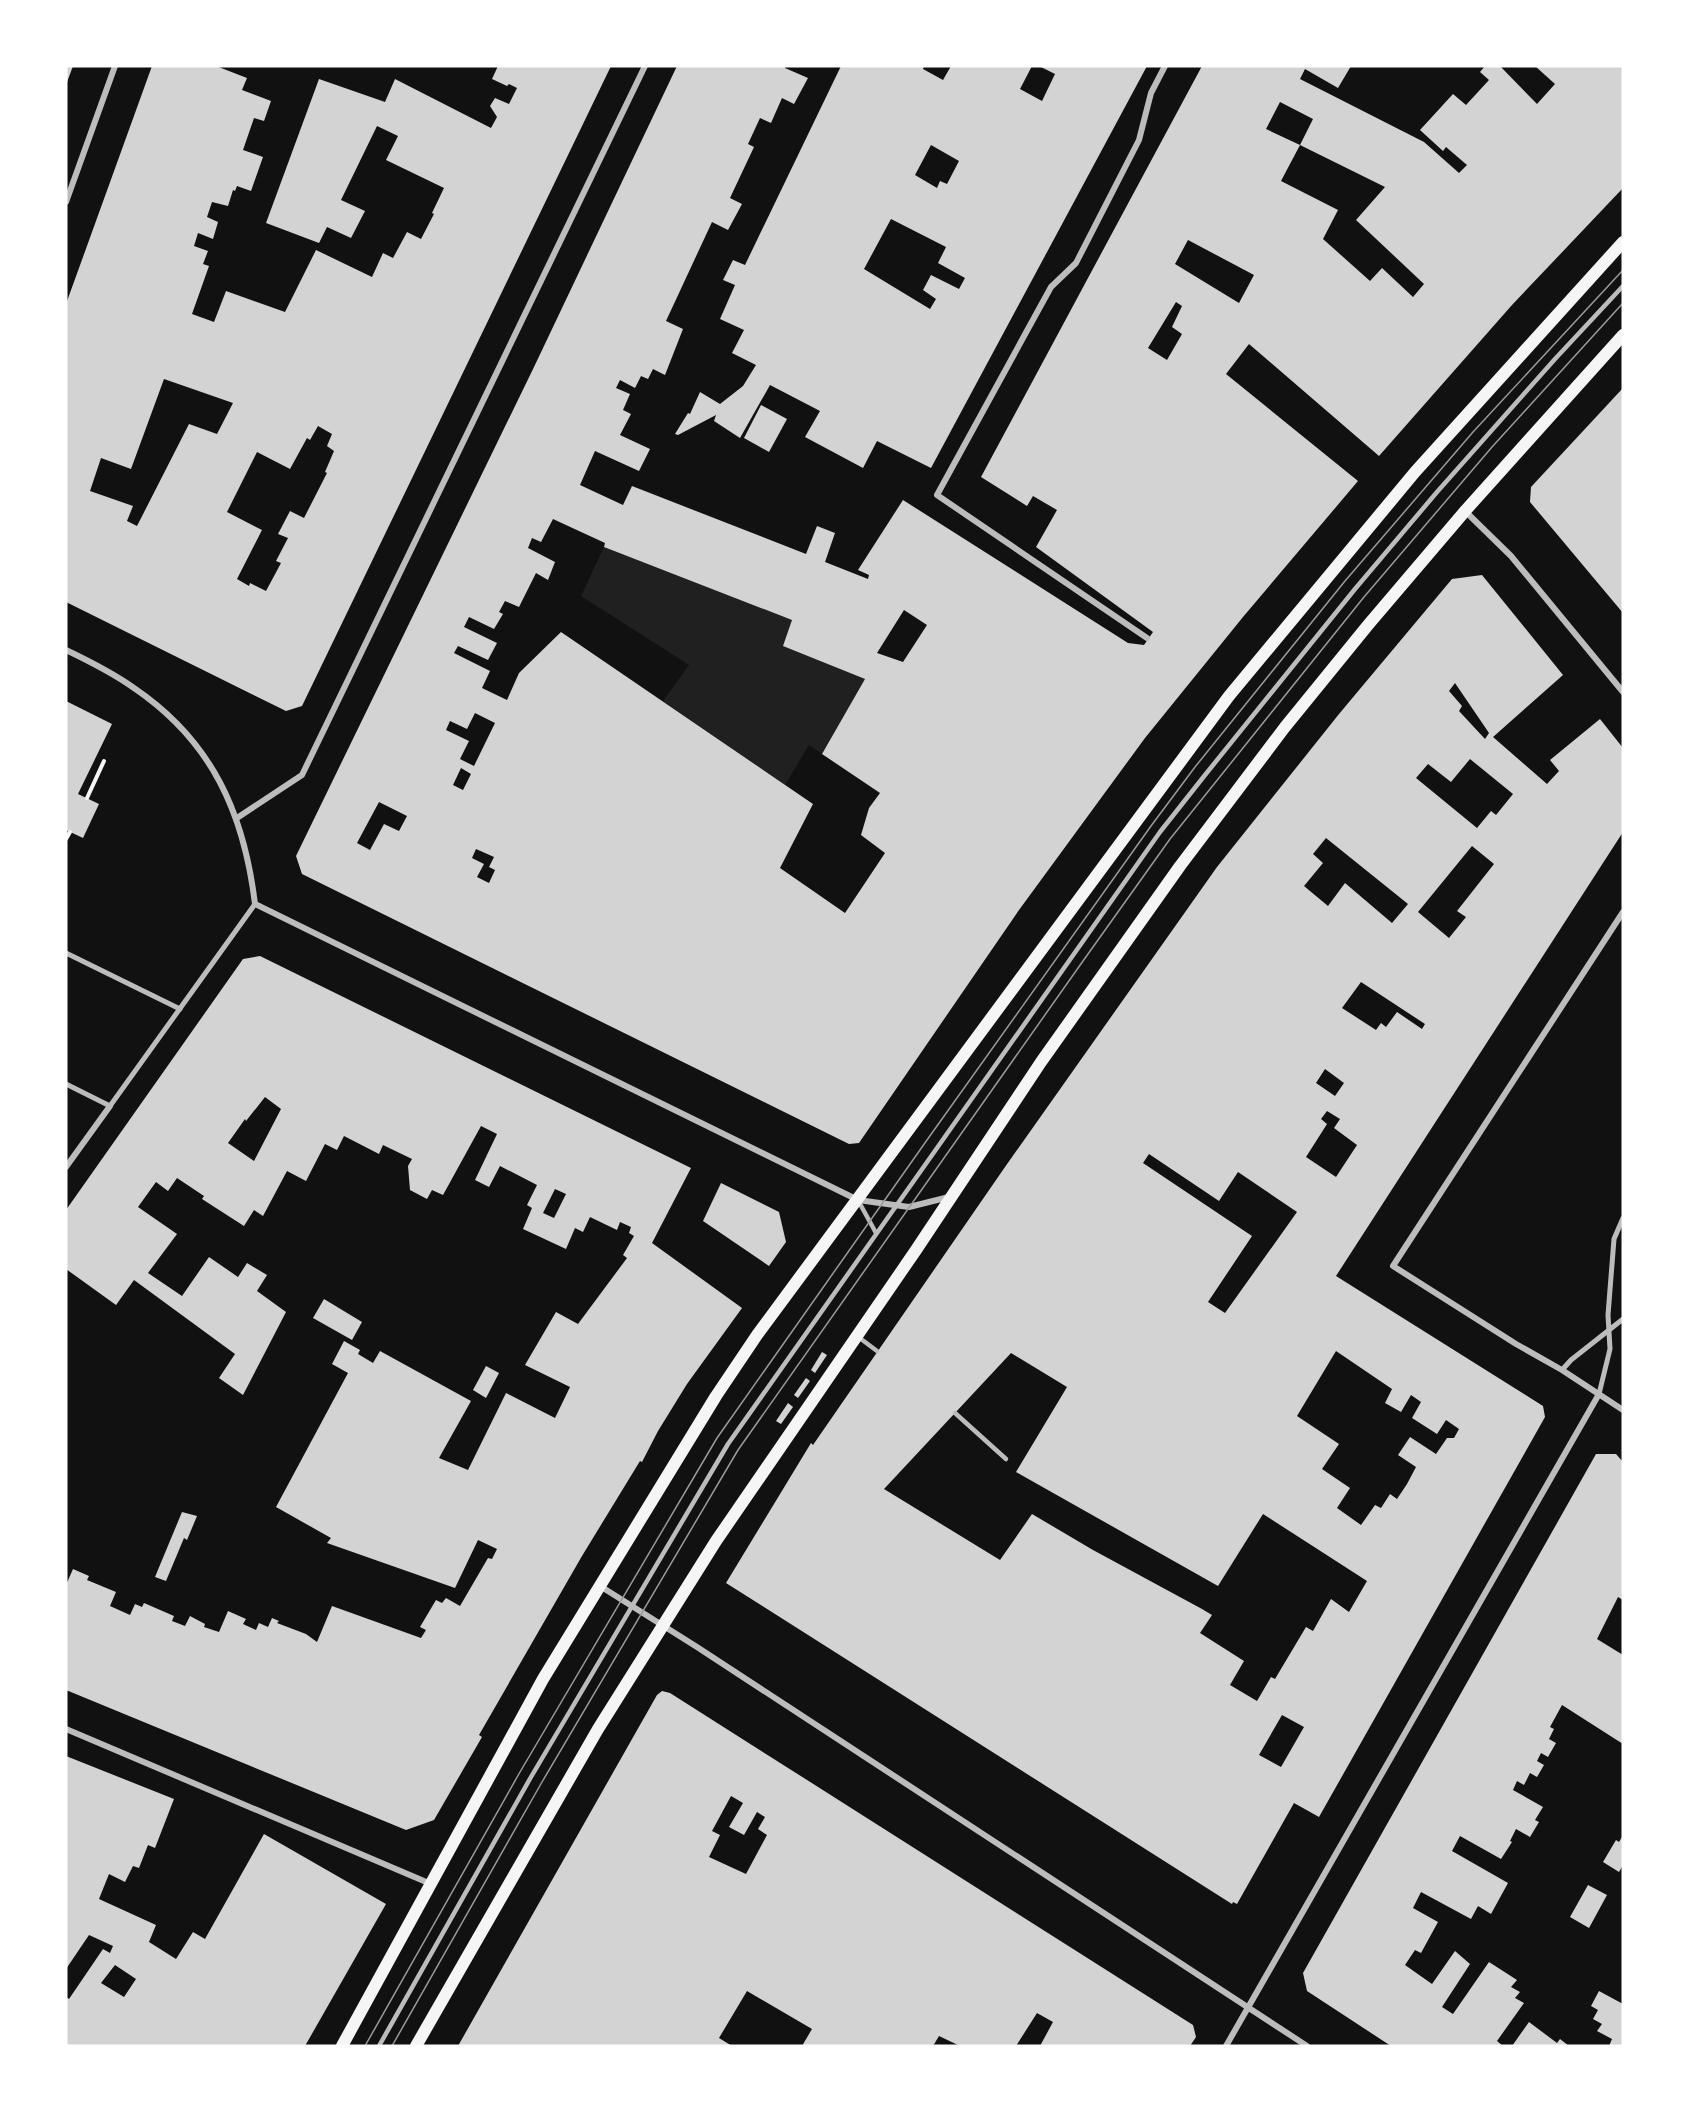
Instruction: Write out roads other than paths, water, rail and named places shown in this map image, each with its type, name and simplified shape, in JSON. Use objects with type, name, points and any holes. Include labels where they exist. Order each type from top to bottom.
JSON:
[{"type":"main road","points":[[342,2046],[543,1679],[722,1387],[758,1335],[1229,696],[1415,472],[1623,242]]},
{"type":"main road","points":[[416,2046],[598,1729],[663,1626],[717,1541],[1041,1062],[1180,866],[1285,728],[1465,511],[1623,335]]},
{"type":"street","points":[[66,202],[115,66]]},
{"type":"street","points":[[237,818],[302,775],[645,66]]},
{"type":"street","points":[[1147,638],[937,495],[1051,287],[1076,263],[1140,140],[1151,93],[1165,66]]},
{"type":"street","points":[[1465,511],[1510,556],[1623,692]]},
{"type":"street","points":[[66,650],[126,682],[160,708],[186,734],[206,759],[224,787],[237,818],[245,846],[255,904],[66,1167]]},
{"type":"street","points":[[255,904],[858,1200],[909,1207],[950,1197]]},
{"type":"street","points":[[1623,912],[1393,1266],[1623,1410]]},
{"type":"street","points":[[66,953],[180,1009]]},
{"type":"street","points":[[66,1084],[110,1106]]},
{"type":"street","points":[[1226,2046],[1599,1394],[1610,1349],[1608,1315],[1614,1239],[1623,1218]]},
{"type":"street","points":[[1562,1370],[1571,1360],[1623,1319]]},
{"type":"street","points":[[600,1586],[1307,2046]]},
{"type":"street","points":[[66,1730],[431,1884]]},
{"type":"lane","points":[[379,2046],[490,1848],[728,1444],[876,1233],[1147,851],[1212,766],[1355,589],[1437,492],[1623,286]]},
{"type":"lane","points":[[858,1200],[876,1233]]},
{"type":"lane","points":[[857,1336],[877,1351]]},
{"type":"lane","points":[[955,1413],[1006,1459]]},
{"type":"tram line","points":[[365,2046],[520,1772],[717,1438],[927,1140],[1195,767],[1345,581],[1473,432],[1623,270]]},
{"type":"tram line","points":[[392,2046],[542,1782],[738,1450],[1083,961],[1170,839],[1364,597],[1492,447],[1623,303]]}]
